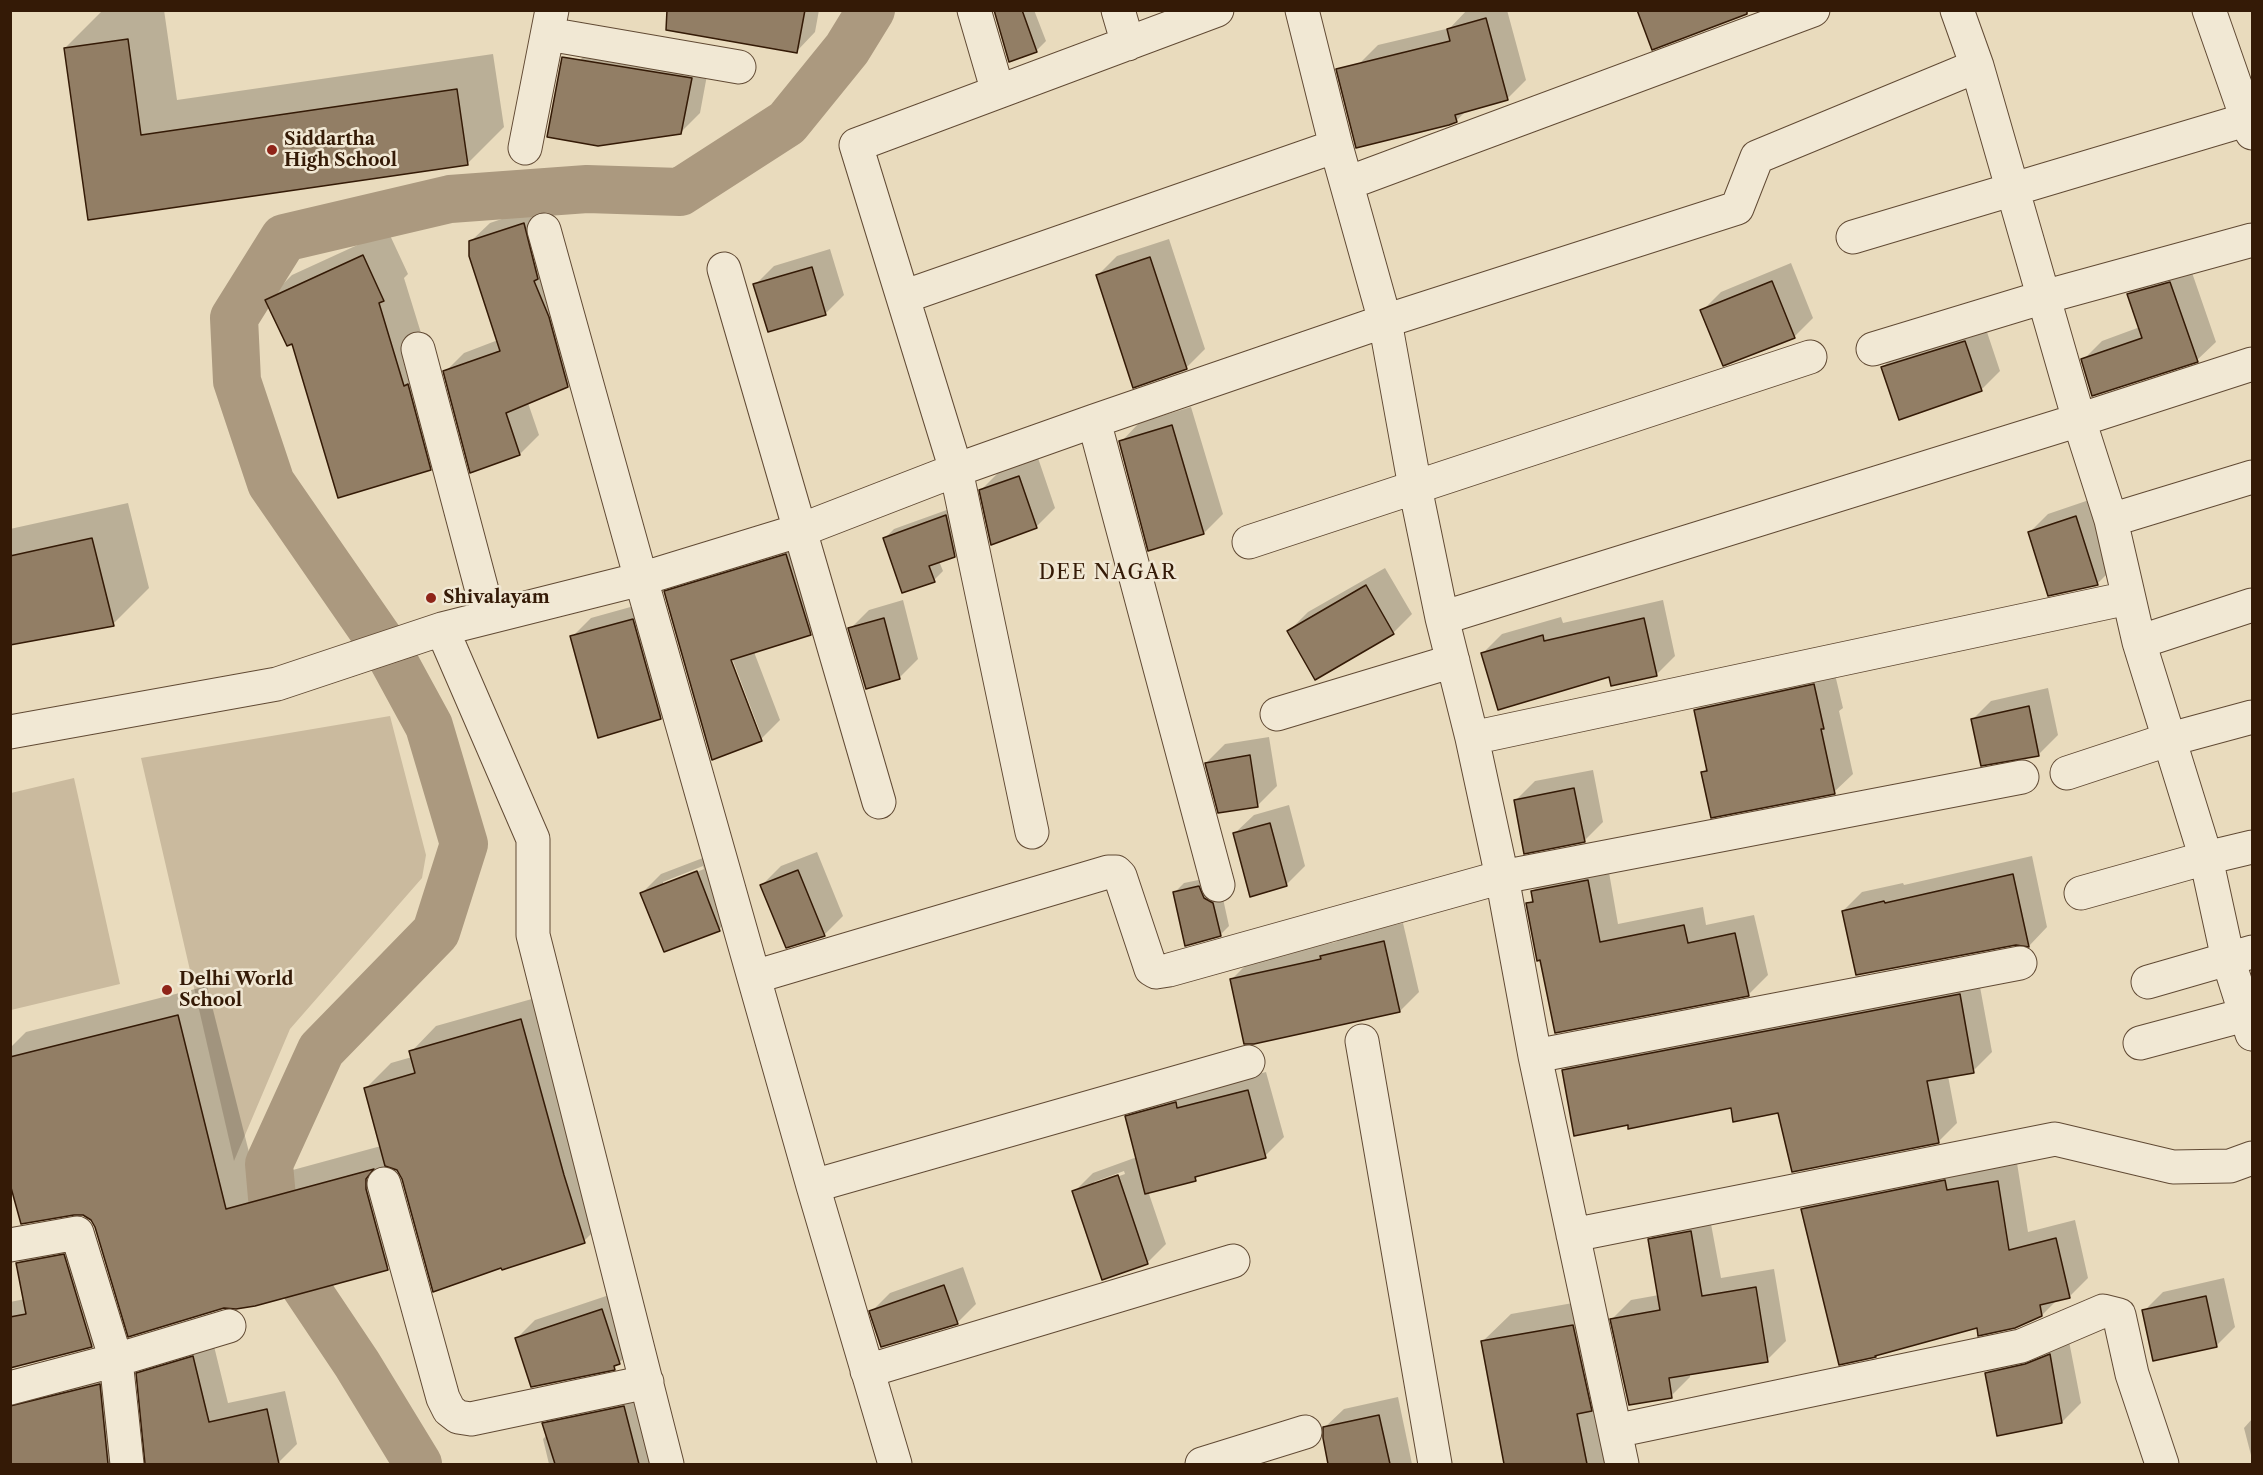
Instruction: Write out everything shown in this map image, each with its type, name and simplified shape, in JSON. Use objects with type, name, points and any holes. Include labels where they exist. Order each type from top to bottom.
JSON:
[{"type":"street","points":[[974,10],[998,92]]},
{"type":"street","points":[[1118,10],[1128,44]]},
{"type":"street","points":[[1032,832],[956,470],[856,145],[1217,10]]},
{"type":"street","points":[[1302,10],[1336,146],[1385,321],[1414,487],[1502,877],[1535,1056],[1622,1464]]},
{"type":"street","points":[[1348,183],[1813,10]]},
{"type":"street","points":[[1957,10],[1977,66],[2079,420],[2111,520],[2139,642],[2168,740],[2240,956],[2250,1021],[2140,1043]]},
{"type":"street","points":[[1853,237],[2013,188],[2251,124],[2209,10]]},
{"type":"street","points":[[525,148],[550,22],[738,67]]},
{"type":"street","points":[[10,732],[278,684],[442,629],[640,579],[801,530],[956,470],[1094,421],[1385,321],[1737,208],[1757,157],[1977,66]]},
{"type":"street","points":[[903,297],[1336,146]]},
{"type":"street","points":[[544,230],[640,579],[813,1186],[895,1464]]},
{"type":"street","points":[[1873,349],[2044,297],[2253,240]]},
{"type":"street","points":[[724,269],[879,802]]},
{"type":"street","points":[[418,349],[489,617]]},
{"type":"street","points":[[1250,542],[1810,357]]},
{"type":"street","points":[[1442,618],[2253,364]]},
{"type":"street","points":[[1094,421],[1218,885]]},
{"type":"street","points":[[2111,520],[2253,477]]},
{"type":"street","points":[[1472,738],[2128,598]]},
{"type":"street","points":[[2139,642],[2253,605]]},
{"type":"street","points":[[442,629],[532,839],[533,935],[667,1464]]},
{"type":"street","points":[[1277,714],[1453,661]]},
{"type":"street","points":[[2067,773],[2168,740],[2253,717]]},
{"type":"street","points":[[754,977],[1108,872],[1116,872],[1120,876],[1151,969],[1156,972],[1502,877],[2022,777]]},
{"type":"street","points":[[2081,893],[2253,847]]},
{"type":"street","points":[[2148,982],[2240,956]]},
{"type":"street","points":[[1535,1056],[2020,963]]},
{"type":"street","points":[[1362,1041],[1436,1464]]},
{"type":"street","points":[[813,1186],[1248,1062]]},
{"type":"street","points":[[1573,1235],[2055,1139],[2174,1167],[2230,1166],[2253,1158]]},
{"type":"street","points":[[384,1184],[443,1398],[449,1410],[458,1418],[471,1419],[647,1382]]},
{"type":"street","points":[[10,1245],[77,1233],[116,1360],[127,1464]]},
{"type":"street","points":[[867,1371],[1233,1261]]},
{"type":"street","points":[[1614,1431],[2021,1346],[2103,1311],[2119,1315],[2132,1374],[2162,1464]]},
{"type":"street","points":[[10,1388],[116,1360],[229,1326]]},
{"type":"street","points":[[1202,1464],[1305,1432]]},
{"type":"shaded area","points":[[390,716],[426,855],[422,878],[290,1029],[234,1161],[141,758]]},
{"type":"shaded area","points":[[74,778],[120,984],[11,1010],[11,793]]},
{"type":"building","points":[[667,10],[805,10],[797,53],[666,30]]},
{"type":"building","points":[[994,10],[1022,10],[1037,52],[1009,62]]},
{"type":"building","points":[[1637,10],[1747,10],[1747,14],[1652,50]]},
{"type":"building","points":[[1486,18],[1508,100],[1455,115],[1457,122],[1449,125],[1356,148],[1336,69],[1450,41],[1447,29]]},
{"type":"building","points":[[128,39],[141,135],[457,89],[468,165],[88,220],[64,48]]},
{"type":"building","points":[[562,57],[692,78],[681,134],[598,146],[547,137]]},
{"type":"building","points":[[524,223],[538,279],[534,281],[549,317],[568,387],[506,413],[520,455],[470,473],[443,371],[500,351],[469,256],[469,241]]},
{"type":"building","points":[[363,255],[384,301],[379,303],[404,386],[408,384],[431,470],[338,498],[292,344],[287,346],[265,300]]},
{"type":"building","points":[[1150,257],[1187,369],[1133,388],[1096,275]]},
{"type":"building","points":[[812,267],[826,315],[768,332],[753,284]]},
{"type":"building","points":[[1772,281],[1795,338],[1723,366],[1700,310]]},
{"type":"building","points":[[2170,282],[2198,362],[2092,396],[2081,359],[2142,338],[2127,294]]},
{"type":"building","points":[[1965,341],[1982,391],[1899,420],[1881,367]]},
{"type":"building","points":[[1172,425],[1204,534],[1148,551],[1119,441]]},
{"type":"building","points":[[1019,476],[1037,528],[991,545],[979,490]]},
{"type":"building","points":[[946,515],[955,557],[929,566],[935,582],[902,593],[883,538]]},
{"type":"building","points":[[2076,516],[2098,585],[2048,596],[2028,532]]},
{"type":"building","points":[[92,538],[114,626],[10,645],[10,556]]},
{"type":"building","points":[[786,554],[811,635],[731,660],[762,741],[712,760],[664,591]]},
{"type":"building","points":[[1366,585],[1394,634],[1315,680],[1287,631]]},
{"type":"building","points":[[884,618],[900,679],[866,689],[848,628]]},
{"type":"building","points":[[1644,618],[1657,676],[1611,686],[1609,677],[1498,710],[1481,653],[1543,635],[1544,641]]},
{"type":"building","points":[[633,619],[661,719],[598,738],[570,636]]},
{"type":"building","points":[[1814,684],[1835,794],[1711,818],[1701,772],[1707,771],[1694,710]]},
{"type":"building","points":[[2029,706],[2039,756],[1981,766],[1971,719]]},
{"type":"building","points":[[1250,755],[1258,807],[1218,813],[1205,763]]},
{"type":"building","points":[[1574,788],[1585,842],[1524,854],[1514,800]]},
{"type":"building","points":[[1270,823],[1287,886],[1250,897],[1233,833]]},
{"type":"building","points":[[798,870],[825,936],[786,948],[760,885]]},
{"type":"building","points":[[697,871],[720,931],[664,952],[640,893]]},
{"type":"building","points":[[2013,874],[2029,947],[2016,945],[1856,975],[1842,911]]},
{"type":"building","points":[[1588,880],[1600,942],[1684,925],[1688,943],[1735,933],[1749,996],[1555,1033],[1540,960],[1537,961],[1526,903],[1533,902],[1531,891]]},
{"type":"building","points":[[1199,886],[1204,898],[1213,903],[1221,936],[1185,946],[1173,892]]},
{"type":"building","points":[[1384,941],[1400,1012],[1254,1044],[1244,1044],[1230,979],[1321,959],[1320,956]]},
{"type":"building","points":[[1960,994],[1974,1073],[1927,1081],[1939,1143],[1792,1172],[1778,1113],[1733,1122],[1731,1108],[1628,1129],[1628,1125],[1574,1136],[1562,1070]]},
{"type":"building","points":[[178,1015],[226,1209],[374,1169],[366,1179],[366,1189],[388,1270],[255,1306],[224,1308],[128,1337],[91,1220],[83,1215],[74,1215],[21,1224],[10,1184],[10,1057]]},
{"type":"building","points":[[521,1019],[585,1243],[502,1270],[501,1268],[433,1292],[402,1179],[397,1170],[385,1166],[364,1088],[415,1073],[409,1051]]},
{"type":"building","points":[[1248,1090],[1266,1158],[1195,1177],[1196,1181],[1145,1194],[1125,1116],[1176,1102],[1177,1108]]},
{"type":"building","points":[[1118,1175],[1148,1264],[1102,1280],[1072,1191]]},
{"type":"building","points":[[1945,1180],[1947,1190],[1998,1181],[2009,1250],[2056,1238],[2070,1298],[2040,1305],[2042,1316],[2015,1328],[1978,1336],[1977,1328],[1876,1357],[1839,1365],[1801,1209]]},
{"type":"building","points":[[1691,1231],[1702,1296],[1756,1287],[1768,1362],[1669,1378],[1672,1398],[1629,1405],[1610,1319],[1660,1310],[1648,1239]]},
{"type":"building","points":[[64,1254],[92,1347],[10,1368],[10,1317],[26,1314],[16,1263]]},
{"type":"building","points":[[944,1285],[958,1324],[881,1347],[869,1311]]},
{"type":"building","points":[[2206,1296],[2217,1347],[2153,1361],[2142,1310]]},
{"type":"building","points":[[602,1309],[620,1364],[614,1366],[615,1370],[531,1387],[515,1338]]},
{"type":"building","points":[[1573,1325],[1592,1411],[1577,1414],[1587,1464],[1504,1464],[1481,1341]]},
{"type":"building","points":[[2050,1354],[2062,1423],[1997,1436],[1985,1373],[2025,1364]]},
{"type":"building","points":[[193,1356],[209,1422],[267,1409],[279,1464],[145,1464],[136,1373]]},
{"type":"building","points":[[100,1384],[108,1464],[10,1464],[10,1406]]},
{"type":"building","points":[[624,1406],[639,1464],[555,1464],[542,1423]]},
{"type":"building","points":[[1379,1415],[1390,1464],[1328,1464],[1323,1427]]},
{"type":"waterway","points":[[418,1464],[357,1364],[276,1243],[269,1164],[321,1050],[436,932],[464,844],[429,726],[392,658],[271,483],[237,381],[234,318],[284,238],[450,199],[587,189],[680,192],[787,123],[847,49],[871,10]]},
{"type":"place","name":"Siddartha High School","points":[[272,150]]},
{"type":"place","name":"Shivalayam","points":[[431,598]]},
{"type":"place","name":"Delhi World School","points":[[167,990]]},
{"type":"district","name":"DEE NAGAR","points":[[1108,573]]}]
